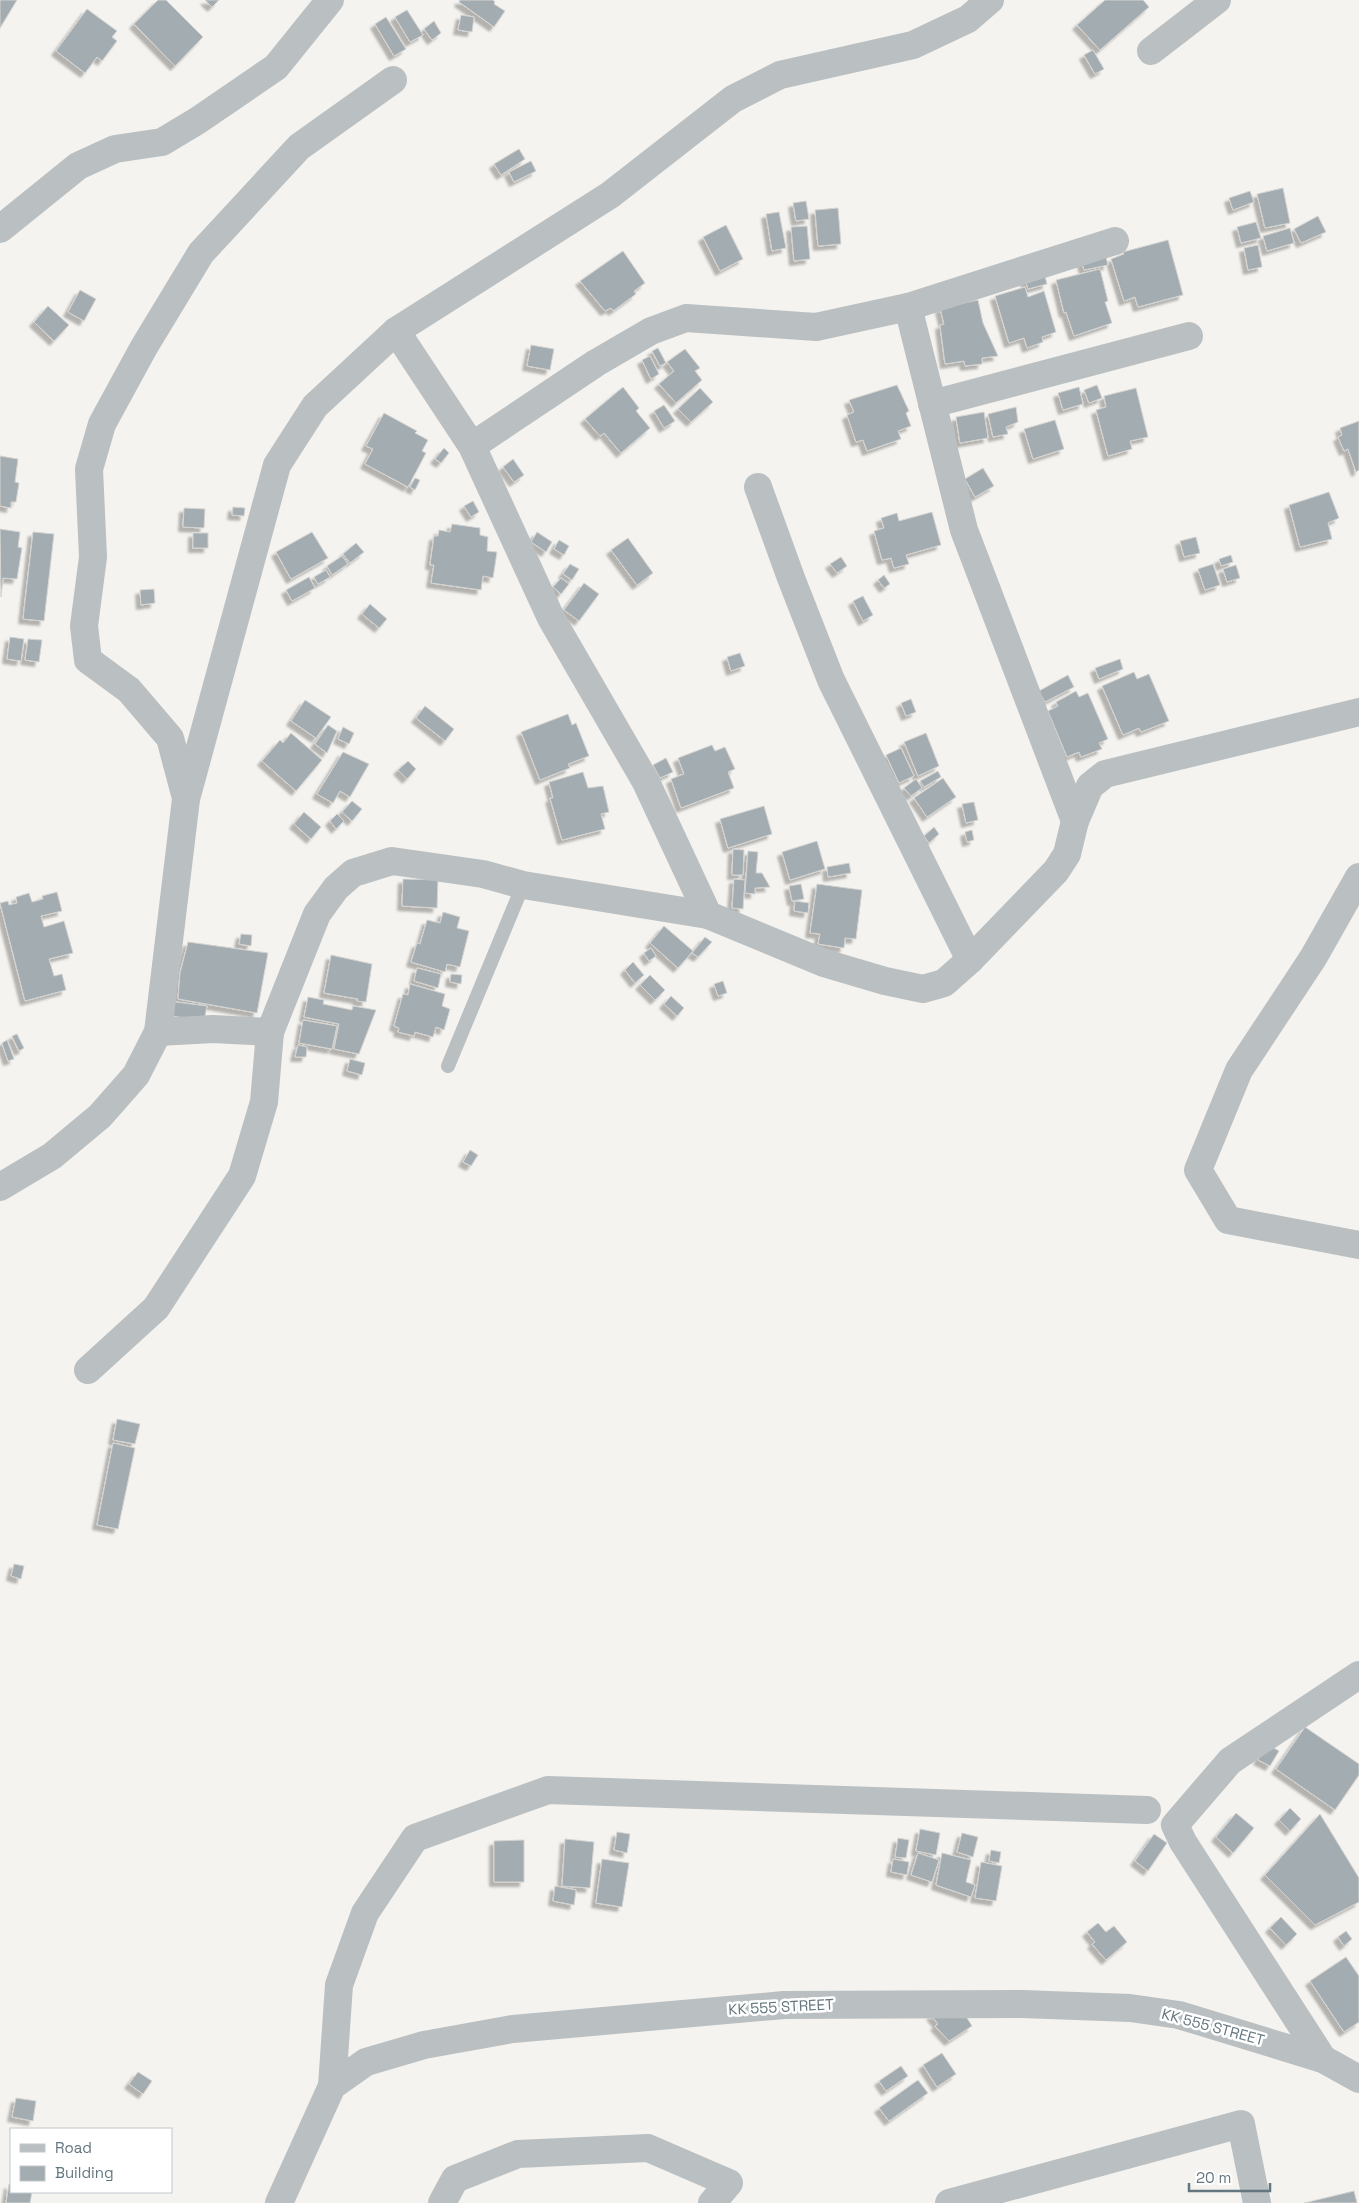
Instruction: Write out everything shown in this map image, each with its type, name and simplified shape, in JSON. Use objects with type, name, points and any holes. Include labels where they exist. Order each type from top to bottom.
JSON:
[{"type":"street","points":[[0,229],[78,166],[115,149],[162,142],[197,121],[276,67],[330,0]]},
{"type":"street","points":[[0,1187],[52,1156],[100,1116],[136,1074],[158,1032],[186,799],[277,465],[315,406],[396,331],[610,195],[733,99],[780,75],[913,45],[968,19],[990,0]]},
{"type":"street","points":[[1151,51],[1217,0]]},
{"type":"street","points":[[186,799],[170,738],[129,690],[88,660],[84,626],[93,557],[90,469],[102,424],[144,347],[201,253],[299,147],[392,80]]},
{"type":"street","points":[[472,446],[596,363],[651,331],[686,318],[816,327],[908,307],[1116,241]]},
{"type":"street","points":[[908,307],[964,530],[1075,821]]},
{"type":"street","points":[[396,331],[472,446],[551,618],[646,782],[708,915]]},
{"type":"street","points":[[932,404],[1189,336]]},
{"type":"street","points":[[758,487],[831,680],[970,960]]},
{"type":"street","points":[[88,1370],[156,1308],[242,1176],[264,1102],[270,1032],[317,914],[336,888],[353,873],[392,861],[483,874],[523,885],[708,915],[824,963],[885,981],[923,989],[944,983],[970,960],[1056,870],[1067,854],[1075,821],[1090,786],[1105,774],[1359,712]]},
{"type":"street","points":[[1359,877],[1313,958],[1239,1070],[1198,1170],[1228,1220],[1359,1245]]},
{"type":"street","points":[[158,1032],[213,1029],[270,1032]]},
{"type":"street","points":[[1323,2059],[1183,1842],[1175,1825],[1230,1761],[1359,1675]]},
{"type":"street","points":[[279,2203],[332,2086],[339,1985],[365,1913],[415,1838],[548,1790],[1147,1810]]},
{"type":"street","name":"KK 555 STREET","points":[[332,2086],[366,2062],[424,2045],[513,2028],[784,2005],[1022,2004],[1130,2008],[1179,2014],[1323,2059],[1359,2079]]},
{"type":"street","points":[[949,2203],[1241,2124],[1257,2203]]},
{"type":"street","points":[[442,2203],[455,2179],[518,2154],[648,2148],[729,2183],[712,2203]]},
{"type":"lane","points":[[448,1066],[523,885]]},
{"type":"building","points":[[0,0],[17,0],[0,28]]},
{"type":"building","points":[[158,0],[166,0],[203,37],[175,66],[134,24]]},
{"type":"building","points":[[205,0],[219,0],[212,7]]},
{"type":"building","points":[[460,0],[493,0],[494,4],[505,11],[494,27],[459,2]]},
{"type":"building","points":[[1105,0],[1143,0],[1149,7],[1100,50],[1077,25]]},
{"type":"building","points":[[87,9],[117,31],[112,37],[117,41],[102,61],[97,57],[85,73],[56,51]]},
{"type":"building","points":[[407,10],[423,35],[410,42],[395,17]]},
{"type":"building","points":[[461,15],[474,17],[472,32],[458,30]]},
{"type":"building","points":[[386,17],[406,49],[394,56],[375,24]]},
{"type":"building","points":[[434,21],[441,33],[432,40],[424,29]]},
{"type":"building","points":[[1093,50],[1104,69],[1095,74],[1084,55]]},
{"type":"building","points":[[519,149],[525,159],[501,175],[494,164]]},
{"type":"building","points":[[531,161],[536,171],[514,182],[509,172]]},
{"type":"building","points":[[1283,188],[1290,223],[1265,228],[1257,194]]},
{"type":"building","points":[[1250,191],[1254,202],[1233,210],[1229,198]]},
{"type":"building","points":[[806,201],[809,219],[796,221],[793,203]]},
{"type":"building","points":[[838,208],[841,244],[818,246],[815,210]]},
{"type":"building","points":[[779,212],[786,248],[772,251],[766,214]]},
{"type":"building","points":[[1318,216],[1326,232],[1301,243],[1294,229]]},
{"type":"building","points":[[1256,222],[1261,238],[1241,243],[1237,227]]},
{"type":"building","points":[[726,225],[743,259],[720,271],[703,237]]},
{"type":"building","points":[[807,226],[810,259],[794,261],[791,227]]},
{"type":"building","points":[[1290,228],[1294,243],[1267,251],[1263,236]]},
{"type":"building","points":[[1168,240],[1183,295],[1138,307],[1135,297],[1124,301],[1111,259],[1124,254],[1123,252]]},
{"type":"building","points":[[1258,245],[1262,267],[1248,270],[1244,248]]},
{"type":"building","points":[[623,251],[645,283],[634,291],[636,294],[613,311],[611,308],[605,311],[580,281]]},
{"type":"building","points":[[1105,253],[1108,265],[1084,270],[1081,258]]},
{"type":"building","points":[[1043,268],[1047,284],[1028,289],[1023,273]]},
{"type":"building","points":[[1100,269],[1108,301],[1105,302],[1112,323],[1074,336],[1066,312],[1064,313],[1056,280]]},
{"type":"building","points":[[1025,287],[1028,297],[1044,291],[1056,332],[1042,337],[1043,342],[1027,348],[1024,338],[1009,343],[995,296]]},
{"type":"building","points":[[80,290],[96,299],[84,321],[68,312]]},
{"type":"building","points":[[978,300],[983,323],[998,356],[982,358],[982,364],[965,366],[964,361],[945,364],[940,325],[944,324],[940,308]]},
{"type":"building","points":[[48,306],[69,325],[54,341],[34,322]]},
{"type":"building","points":[[531,345],[554,349],[550,370],[527,366]]},
{"type":"building","points":[[658,348],[666,363],[660,366],[652,351]]},
{"type":"building","points":[[685,349],[700,368],[695,371],[702,380],[676,403],[659,384],[674,371],[667,362]]},
{"type":"building","points":[[650,356],[659,374],[651,379],[642,360]]},
{"type":"building","points":[[897,385],[909,411],[906,413],[911,426],[898,431],[901,439],[867,451],[863,440],[856,442],[847,415],[854,412],[849,400]]},
{"type":"building","points":[[1097,385],[1102,398],[1089,403],[1084,390]]},
{"type":"building","points":[[623,387],[639,408],[636,411],[650,428],[621,453],[604,433],[600,436],[585,419]]},
{"type":"building","points":[[1079,387],[1083,404],[1063,410],[1058,393]]},
{"type":"building","points":[[700,388],[713,402],[691,422],[678,409]]},
{"type":"building","points":[[1136,388],[1148,437],[1130,441],[1132,449],[1108,456],[1096,410],[1106,407],[1104,396]]},
{"type":"building","points":[[664,405],[675,421],[664,428],[654,411]]},
{"type":"building","points":[[1016,407],[1018,422],[1006,427],[1008,434],[993,437],[988,414]]},
{"type":"building","points":[[984,412],[988,438],[960,443],[956,417]]},
{"type":"building","points":[[384,413],[417,431],[415,433],[428,440],[422,451],[426,453],[408,487],[365,464],[373,449],[366,446]]},
{"type":"building","points":[[1055,420],[1064,449],[1033,459],[1024,429]]},
{"type":"building","points":[[1359,421],[1359,470],[1356,472],[1348,449],[1344,451],[1338,437],[1342,435],[1340,428]]},
{"type":"building","points":[[444,448],[449,453],[441,463],[435,459]]},
{"type":"building","points":[[0,456],[18,459],[15,482],[19,483],[16,502],[11,502],[11,508],[0,506]]},
{"type":"building","points":[[513,459],[524,475],[514,482],[503,467]]},
{"type":"building","points":[[983,468],[994,486],[975,497],[965,479]]},
{"type":"building","points":[[415,478],[420,480],[415,490],[410,487]]},
{"type":"building","points":[[1329,492],[1339,518],[1328,523],[1332,539],[1300,547],[1289,505]]},
{"type":"building","points":[[473,501],[479,512],[471,517],[464,506]]},
{"type":"building","points":[[233,507],[245,508],[244,516],[232,515]]},
{"type":"building","points":[[184,508],[205,509],[204,528],[183,527]]},
{"type":"building","points":[[932,512],[941,545],[906,555],[909,564],[894,568],[891,558],[882,560],[874,531],[884,528],[881,518],[897,513],[899,521]]},
{"type":"building","points":[[452,524],[480,528],[480,535],[488,537],[487,551],[497,552],[493,578],[483,576],[481,590],[431,583],[434,565],[430,565],[434,536],[438,536],[439,530],[450,532]]},
{"type":"building","points":[[0,529],[20,532],[18,547],[22,548],[17,579],[3,578],[1,597]]},
{"type":"building","points":[[33,532],[54,534],[44,621],[23,619]]},
{"type":"building","points":[[312,532],[328,558],[291,579],[276,552]]},
{"type":"building","points":[[537,532],[552,542],[546,552],[531,542]]},
{"type":"building","points":[[193,533],[208,533],[208,548],[193,548]]},
{"type":"building","points":[[1196,537],[1200,553],[1184,557],[1180,541]]},
{"type":"building","points":[[628,538],[653,573],[637,585],[611,550]]},
{"type":"building","points":[[559,540],[569,546],[564,555],[554,549]]},
{"type":"building","points":[[356,543],[364,552],[350,563],[343,554]]},
{"type":"building","points":[[1231,555],[1233,562],[1221,566],[1219,559]]},
{"type":"building","points":[[342,556],[348,564],[332,575],[327,566]]},
{"type":"building","points":[[841,557],[847,566],[837,573],[830,564]]},
{"type":"building","points":[[570,564],[579,569],[572,580],[563,574]]},
{"type":"building","points":[[1213,564],[1220,585],[1205,590],[1198,569]]},
{"type":"building","points":[[1236,565],[1240,578],[1227,582],[1223,569]]},
{"type":"building","points":[[326,570],[330,577],[318,584],[314,577]]},
{"type":"building","points":[[884,575],[890,584],[884,588],[878,580]]},
{"type":"building","points":[[309,577],[315,588],[292,601],[286,590]]},
{"type":"building","points":[[561,578],[569,584],[561,594],[553,587]]},
{"type":"building","points":[[584,583],[599,594],[579,621],[564,610]]},
{"type":"building","points":[[154,589],[155,603],[141,605],[140,590]]},
{"type":"building","points":[[863,596],[873,615],[863,621],[853,601]]},
{"type":"building","points":[[370,604],[387,619],[379,628],[362,614]]},
{"type":"building","points":[[10,637],[24,639],[21,661],[7,659]]},
{"type":"building","points":[[28,639],[42,640],[39,662],[25,660]]},
{"type":"building","points":[[740,653],[745,666],[731,671],[727,657]]},
{"type":"building","points":[[1120,659],[1123,669],[1099,679],[1095,668]]},
{"type":"building","points":[[1134,672],[1137,679],[1149,674],[1169,721],[1141,732],[1139,728],[1123,735],[1102,686]]},
{"type":"building","points":[[1068,675],[1074,687],[1045,702],[1039,691]]},
{"type":"building","points":[[1076,691],[1079,697],[1088,693],[1108,739],[1099,743],[1102,749],[1081,757],[1079,752],[1067,757],[1048,711],[1058,706],[1056,702]]},
{"type":"building","points":[[911,699],[916,712],[906,716],[901,703]]},
{"type":"building","points":[[305,700],[331,717],[316,738],[291,721]]},
{"type":"building","points":[[425,706],[454,729],[445,741],[416,718]]},
{"type":"building","points":[[568,714],[572,725],[576,723],[589,756],[568,764],[570,768],[540,780],[521,732]]},
{"type":"building","points":[[328,725],[337,731],[327,753],[315,744]]},
{"type":"building","points":[[343,727],[354,733],[349,744],[338,739]]},
{"type":"building","points":[[291,733],[322,760],[296,791],[262,761],[280,740],[283,743]]},
{"type":"building","points":[[926,733],[939,766],[918,776],[904,742]]},
{"type":"building","points":[[712,745],[715,751],[725,747],[735,769],[728,772],[734,788],[681,808],[671,779],[684,774],[678,758]]},
{"type":"building","points":[[901,748],[914,776],[899,783],[886,755]]},
{"type":"building","points":[[343,752],[369,764],[350,797],[340,791],[333,803],[317,794]]},
{"type":"building","points":[[666,758],[673,772],[660,778],[653,765]]},
{"type":"building","points":[[408,761],[416,769],[407,779],[398,770]]},
{"type":"building","points":[[938,771],[941,777],[924,787],[920,781]]},
{"type":"building","points":[[583,772],[588,788],[603,786],[609,812],[601,814],[605,829],[562,840],[550,798],[553,798],[549,782]]},
{"type":"building","points":[[943,778],[956,797],[927,817],[914,798]]},
{"type":"building","points":[[916,779],[922,788],[911,796],[904,788]]},
{"type":"building","points":[[352,801],[362,809],[352,821],[342,812]]},
{"type":"building","points":[[974,802],[978,820],[966,823],[962,804]]},
{"type":"building","points":[[764,806],[772,834],[728,848],[720,819]]},
{"type":"building","points":[[304,812],[321,827],[311,839],[294,824]]},
{"type":"building","points":[[337,814],[344,821],[336,829],[330,821]]},
{"type":"building","points":[[934,827],[939,834],[929,843],[924,836]]},
{"type":"building","points":[[972,830],[974,840],[967,842],[965,832]]},
{"type":"building","points":[[817,841],[825,869],[790,880],[782,852]]},
{"type":"building","points":[[733,849],[744,850],[743,875],[732,875]]},
{"type":"building","points":[[748,851],[758,852],[756,873],[762,873],[770,887],[755,888],[755,894],[745,893]]},
{"type":"building","points":[[849,863],[851,873],[828,877],[827,867]]},
{"type":"building","points":[[403,879],[438,880],[437,908],[402,906]]},
{"type":"building","points":[[734,879],[745,880],[743,909],[732,908]]},
{"type":"building","points":[[801,884],[804,899],[792,901],[789,886]]},
{"type":"building","points":[[817,884],[862,890],[856,939],[845,938],[844,948],[818,944],[820,934],[810,933]]},
{"type":"building","points":[[57,892],[62,911],[41,916],[44,927],[64,921],[73,953],[49,959],[54,976],[62,974],[66,990],[25,1001],[0,903],[8,901],[9,905],[17,903],[16,897],[29,893],[32,902],[43,899],[42,896]]},
{"type":"building","points":[[795,901],[809,903],[808,913],[794,911]]},
{"type":"building","points":[[443,912],[460,917],[457,928],[469,931],[460,967],[447,964],[445,972],[411,962],[417,943],[420,944],[427,920],[440,923]]},
{"type":"building","points":[[664,926],[693,951],[678,968],[650,943]]},
{"type":"building","points":[[241,934],[252,935],[251,946],[239,944]]},
{"type":"building","points":[[705,937],[712,942],[698,957],[692,953]]},
{"type":"building","points":[[188,942],[268,953],[257,1013],[178,999],[180,973]]},
{"type":"building","points":[[651,948],[656,956],[649,961],[644,953]]},
{"type":"building","points":[[331,955],[372,964],[366,1002],[324,993]]},
{"type":"building","points":[[633,962],[644,975],[635,983],[625,970]]},
{"type":"building","points":[[417,968],[441,974],[438,988],[414,981]]},
{"type":"building","points":[[451,974],[462,975],[461,984],[450,982]]},
{"type":"building","points":[[650,975],[665,990],[655,1000],[640,985]]},
{"type":"building","points":[[723,981],[727,993],[718,996],[714,984]]},
{"type":"building","points":[[410,984],[445,994],[442,1006],[450,1009],[444,1030],[436,1027],[433,1037],[415,1032],[414,1036],[398,1032],[399,1028],[394,1026],[403,994],[408,995]]},
{"type":"building","points":[[671,996],[684,1008],[677,1016],[664,1004]]},
{"type":"building","points":[[308,997],[324,1000],[323,1004],[352,1010],[353,1006],[376,1010],[359,1054],[334,1049],[339,1024],[304,1017]]},
{"type":"building","points":[[168,1001],[207,1006],[204,1021],[166,1015]]},
{"type":"building","points":[[303,1020],[337,1026],[332,1049],[299,1043]]},
{"type":"building","points":[[17,1034],[24,1048],[19,1051],[12,1036]]},
{"type":"building","points":[[7,1040],[14,1059],[8,1061],[2,1043]]},
{"type":"building","points":[[298,1045],[307,1047],[306,1057],[295,1057]]},
{"type":"building","points":[[350,1059],[365,1063],[362,1075],[347,1071]]},
{"type":"building","points":[[470,1150],[478,1155],[471,1166],[463,1162]]},
{"type":"building","points":[[117,1419],[140,1424],[135,1444],[113,1440]]},
{"type":"building","points":[[113,1443],[135,1448],[118,1529],[97,1525]]},
{"type":"building","points":[[14,1564],[24,1566],[21,1579],[11,1576]]},
{"type":"building","points":[[1305,1727],[1359,1764],[1359,1775],[1335,1810],[1276,1769]]},
{"type":"building","points":[[1267,1744],[1279,1751],[1270,1766],[1258,1760]]},
{"type":"building","points":[[1290,1808],[1301,1819],[1290,1831],[1279,1820]]},
{"type":"building","points":[[1236,1813],[1254,1828],[1233,1853],[1216,1837]]},
{"type":"building","points":[[1320,1814],[1359,1878],[1359,1902],[1315,1925],[1265,1875]]},
{"type":"building","points":[[920,1829],[940,1833],[936,1855],[916,1851]]},
{"type":"building","points":[[617,1832],[630,1834],[627,1853],[614,1850]]},
{"type":"building","points":[[962,1833],[978,1837],[973,1857],[957,1852]]},
{"type":"building","points":[[1154,1834],[1167,1843],[1148,1871],[1135,1861]]},
{"type":"building","points":[[898,1838],[909,1840],[906,1858],[895,1857]]},
{"type":"building","points":[[565,1839],[594,1842],[590,1888],[562,1886]]},
{"type":"building","points":[[524,1840],[524,1882],[494,1882],[494,1841]]},
{"type":"building","points":[[991,1850],[1001,1852],[999,1863],[989,1861]]},
{"type":"building","points":[[918,1853],[939,1860],[932,1882],[911,1875]]},
{"type":"building","points":[[942,1853],[971,1860],[966,1882],[975,1885],[971,1897],[936,1885]]},
{"type":"building","points":[[602,1859],[629,1863],[622,1907],[596,1903]]},
{"type":"building","points":[[893,1859],[909,1862],[907,1875],[891,1872]]},
{"type":"building","points":[[981,1862],[1002,1866],[996,1901],[975,1898]]},
{"type":"building","points":[[555,1886],[576,1890],[574,1905],[553,1901]]},
{"type":"building","points":[[1281,1917],[1297,1934],[1286,1945],[1270,1928]]},
{"type":"building","points":[[1098,1923],[1106,1932],[1114,1926],[1127,1942],[1106,1960],[1092,1944],[1095,1942],[1087,1932]]},
{"type":"building","points":[[1346,1931],[1352,1939],[1344,1946],[1338,1937]]},
{"type":"building","points":[[1346,1957],[1359,1976],[1359,2022],[1344,2032],[1310,1981]]},
{"type":"building","points":[[962,2010],[972,2026],[949,2041],[935,2026],[938,2024],[931,2015]]},
{"type":"building","points":[[942,2053],[956,2074],[937,2087],[923,2065]]},
{"type":"building","points":[[901,2066],[908,2076],[886,2091],[879,2081]]},
{"type":"building","points":[[138,2072],[152,2081],[143,2094],[129,2084]]},
{"type":"building","points":[[918,2080],[928,2093],[889,2121],[879,2108]]},
{"type":"building","points":[[16,2098],[36,2101],[33,2121],[12,2117]]},
{"type":"building","points":[[9,2184],[10,2193],[32,2193],[30,2203],[6,2203]]},
{"type":"building","points":[[1354,2191],[1357,2203],[1304,2203]]}]
